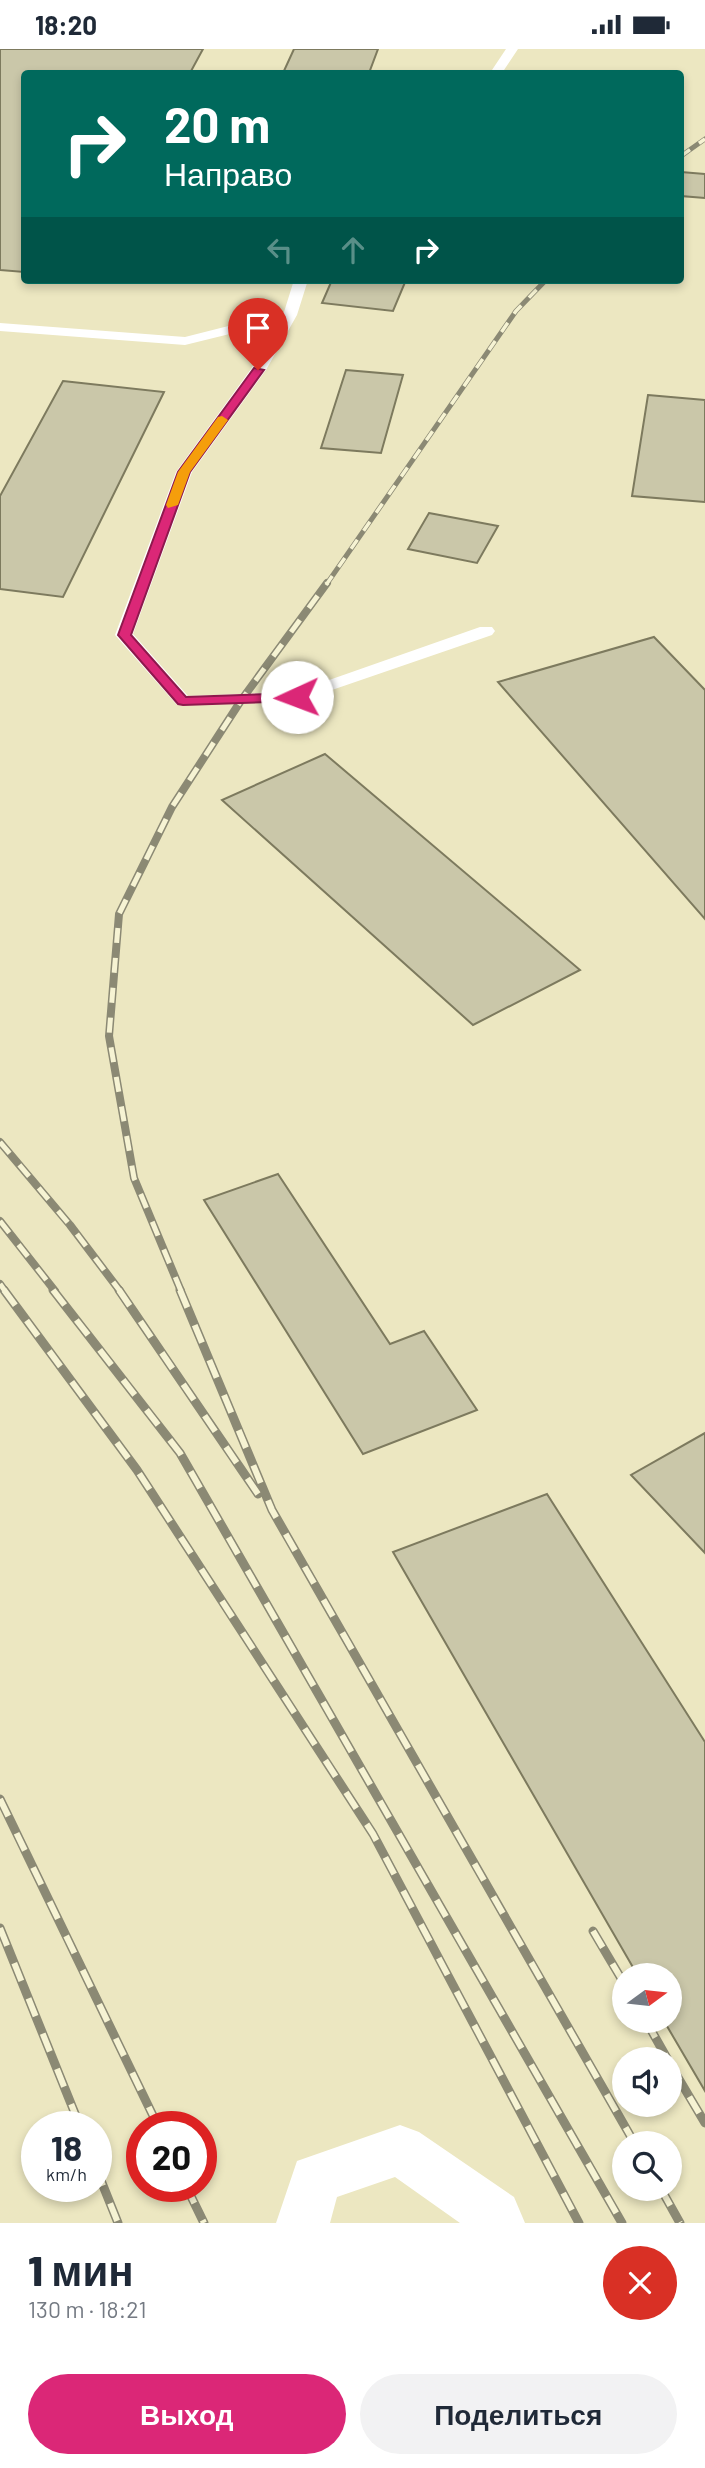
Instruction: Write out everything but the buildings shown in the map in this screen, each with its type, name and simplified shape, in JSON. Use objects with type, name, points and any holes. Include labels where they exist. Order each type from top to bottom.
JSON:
[{"type":"street","points":[[303,2223],[316,2179],[400,2150],[495,2215],[498,2223]]},
{"type":"lane","points":[[498,70],[512,49]]},
{"type":"lane","points":[[300,284],[290,315],[258,370],[184,472],[124,635],[183,701],[297,697],[486,631]]},
{"type":"lane","points":[[0,327],[186,341],[290,315]]},
{"type":"shaded area","points":[[0,49],[705,49],[705,2223],[0,2223]]},
{"type":"railway","points":[[684,154],[705,139]]},
{"type":"railway","points":[[326,585],[516,311],[542,284]]},
{"type":"railway","points":[[181,1291],[134,1178],[109,1036],[119,914],[172,807],[242,699],[327,583]]},
{"type":"railway","points":[[0,1142],[70,1225],[120,1291]]},
{"type":"railway","points":[[0,1221],[55,1291]]},
{"type":"railway","points":[[0,1284],[5,1291]]},
{"type":"railway","points":[[4,1290],[137,1470],[373,1834],[579,2223]]},
{"type":"railway","points":[[53,1290],[180,1453],[622,2223]]},
{"type":"railway","points":[[119,1290],[258,1494]]},
{"type":"railway","points":[[180,1290],[272,1510],[628,2131]]},
{"type":"railway","points":[[0,1799],[151,2111]]},
{"type":"railway","points":[[0,1928],[74,2111]]},
{"type":"railway","points":[[593,1931],[612,1963]]},
{"type":"railway","points":[[653,2033],[661,2047]]},
{"type":"railway","points":[[682,2084],[705,2123]]},
{"type":"railway","points":[[668,2201],[680,2223]]},
{"type":"railway","points":[[110,2202],[118,2223]]},
{"type":"railway","points":[[194,2202],[204,2223]]},
{"type":"slow traffic","points":[[172,505],[184,472],[222,420]]},
{"type":"route","points":[[258,370],[184,472],[124,635],[183,701],[297,697]]}]
